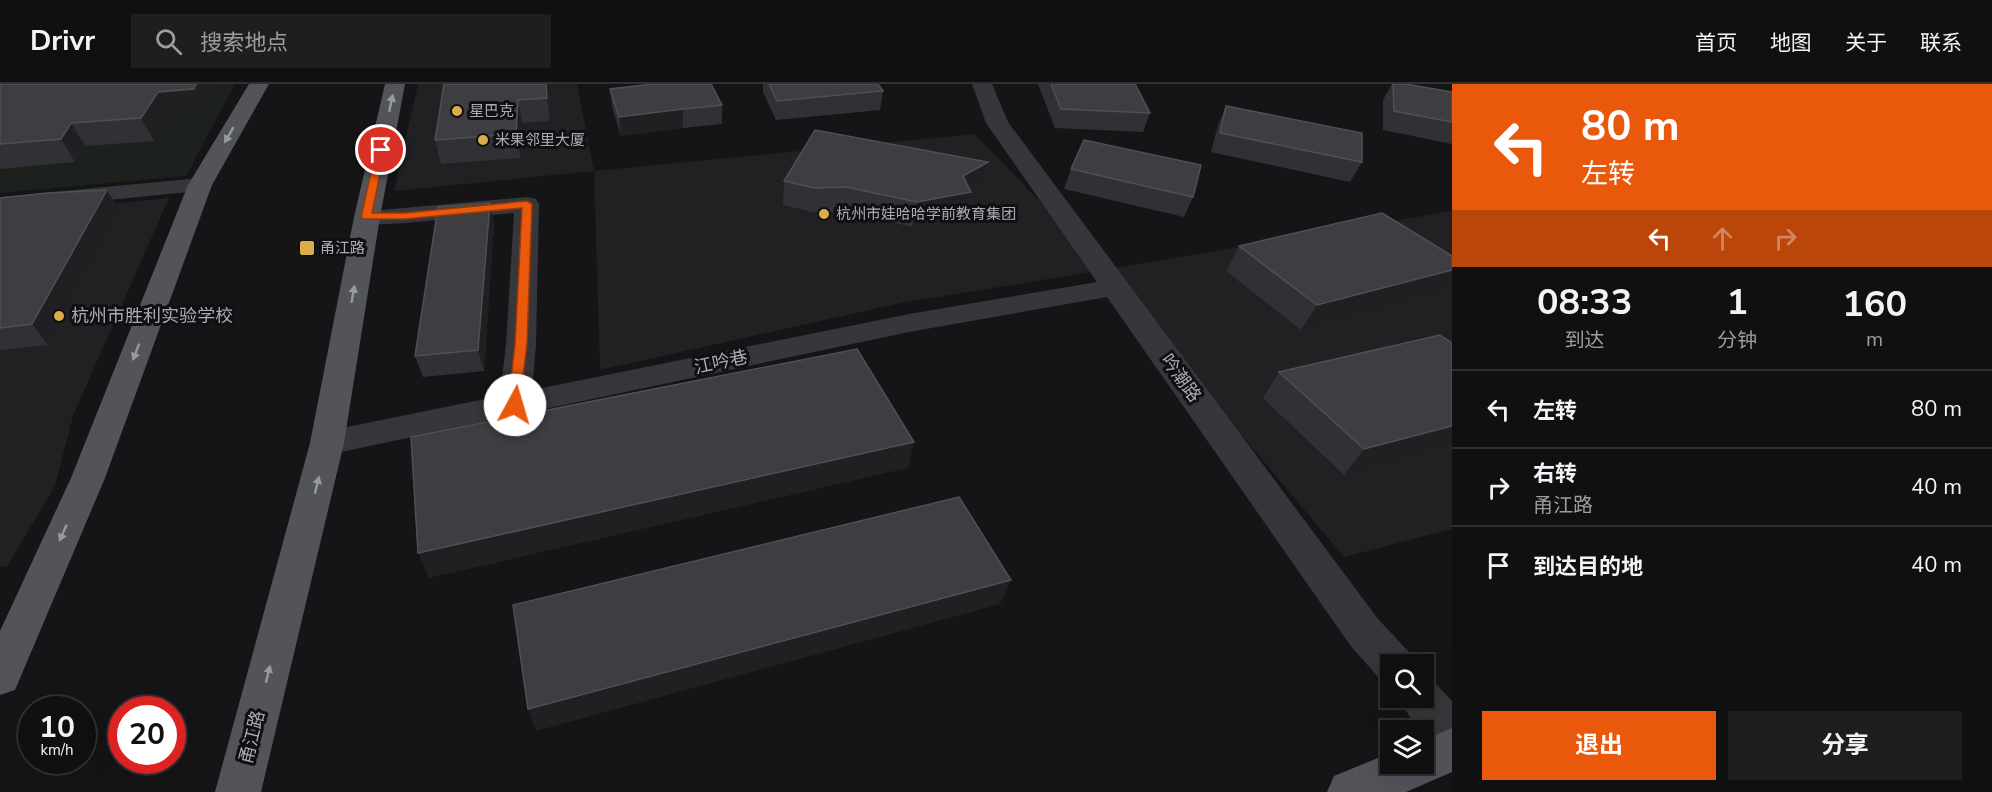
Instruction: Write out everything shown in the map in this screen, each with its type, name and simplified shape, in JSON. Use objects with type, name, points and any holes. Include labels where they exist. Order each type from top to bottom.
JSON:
[{"type":"main road","points":[[0,676],[88,478],[200,185],[259,84]]},
{"type":"main road","name":"甬江路","points":[[238,792],[327,443],[367,217],[395,84]]},
{"type":"main road","points":[[1434,758],[1452,750]]},
{"type":"main road","points":[[1350,792],[1395,774]]},
{"type":"street","name":"吟潮路","points":[[982,84],[997,123],[1364,632],[1384,654]]},
{"type":"street","points":[[0,204],[200,185]]},
{"type":"street","points":[[405,216],[442,197],[512,191]]},
{"type":"street","points":[[367,217],[405,216],[527,204],[521,344],[515,405]]},
{"type":"street","name":"江吟巷","points":[[327,443],[909,323],[1115,287]]},
{"type":"street","points":[[1430,708],[1452,732]]},
{"type":"shaded area","points":[[0,84],[235,84],[186,176],[0,193]]},
{"type":"shaded area","points":[[418,84],[577,84],[594,171],[394,191]]},
{"type":"shaded area","name":"杭州市娃哈哈学前教育集团","points":[[975,134],[1103,270],[901,303],[600,370],[594,171]]},
{"type":"shaded area","name":"杭州市胜利实验学校","points":[[169,198],[73,416],[55,486],[7,566],[0,567],[0,215]]},
{"type":"shaded area","points":[[1452,211],[1452,529],[1344,557],[1103,270]]},
{"type":"building","points":[[0,84],[196,84],[194,89],[158,92],[141,118],[71,123],[61,139],[0,144]]},
{"type":"building","points":[[444,84],[546,84],[547,98],[518,100],[516,134],[435,140]]},
{"type":"building","points":[[653,84],[711,84],[722,105],[619,117],[610,89]]},
{"type":"building","points":[[769,84],[878,84],[883,91],[777,101]]},
{"type":"building","points":[[1051,84],[1135,84],[1150,113],[1061,109]]},
{"type":"building","points":[[1393,84],[1452,92],[1452,122],[1394,111]]},
{"type":"building","points":[[1226,106],[1362,133],[1362,162],[1220,133]]},
{"type":"building","points":[[815,130],[988,162],[963,176],[971,192],[917,202],[846,187],[814,188],[784,181]]},
{"type":"building","points":[[1084,140],[1201,165],[1193,197],[1071,169]]},
{"type":"building","points":[[107,190],[32,324],[0,328],[0,198]]},
{"type":"building","points":[[490,203],[478,350],[415,356],[438,207]]},
{"type":"building","points":[[1382,213],[1452,256],[1452,270],[1317,305],[1239,246]]},
{"type":"building","points":[[1440,335],[1452,343],[1452,426],[1364,449],[1279,372]]},
{"type":"building","points":[[857,349],[914,442],[418,553],[411,437]]},
{"type":"building","points":[[959,497],[1011,580],[528,709],[513,605]]},
{"type":"place","name":"星巴克","points":[[457,111]]},
{"type":"place","name":"米果邻里大厦","points":[[483,140]]},
{"type":"place","name":"杭州市娃哈哈学前教育集团","points":[[824,214]]},
{"type":"place","name":"甬江路","points":[[307,248]]},
{"type":"place","name":"杭州市胜利实验学校","points":[[59,316]]},
{"type":"route","points":[[381,150],[367,217],[405,216],[527,204],[521,344],[515,405]]}]
